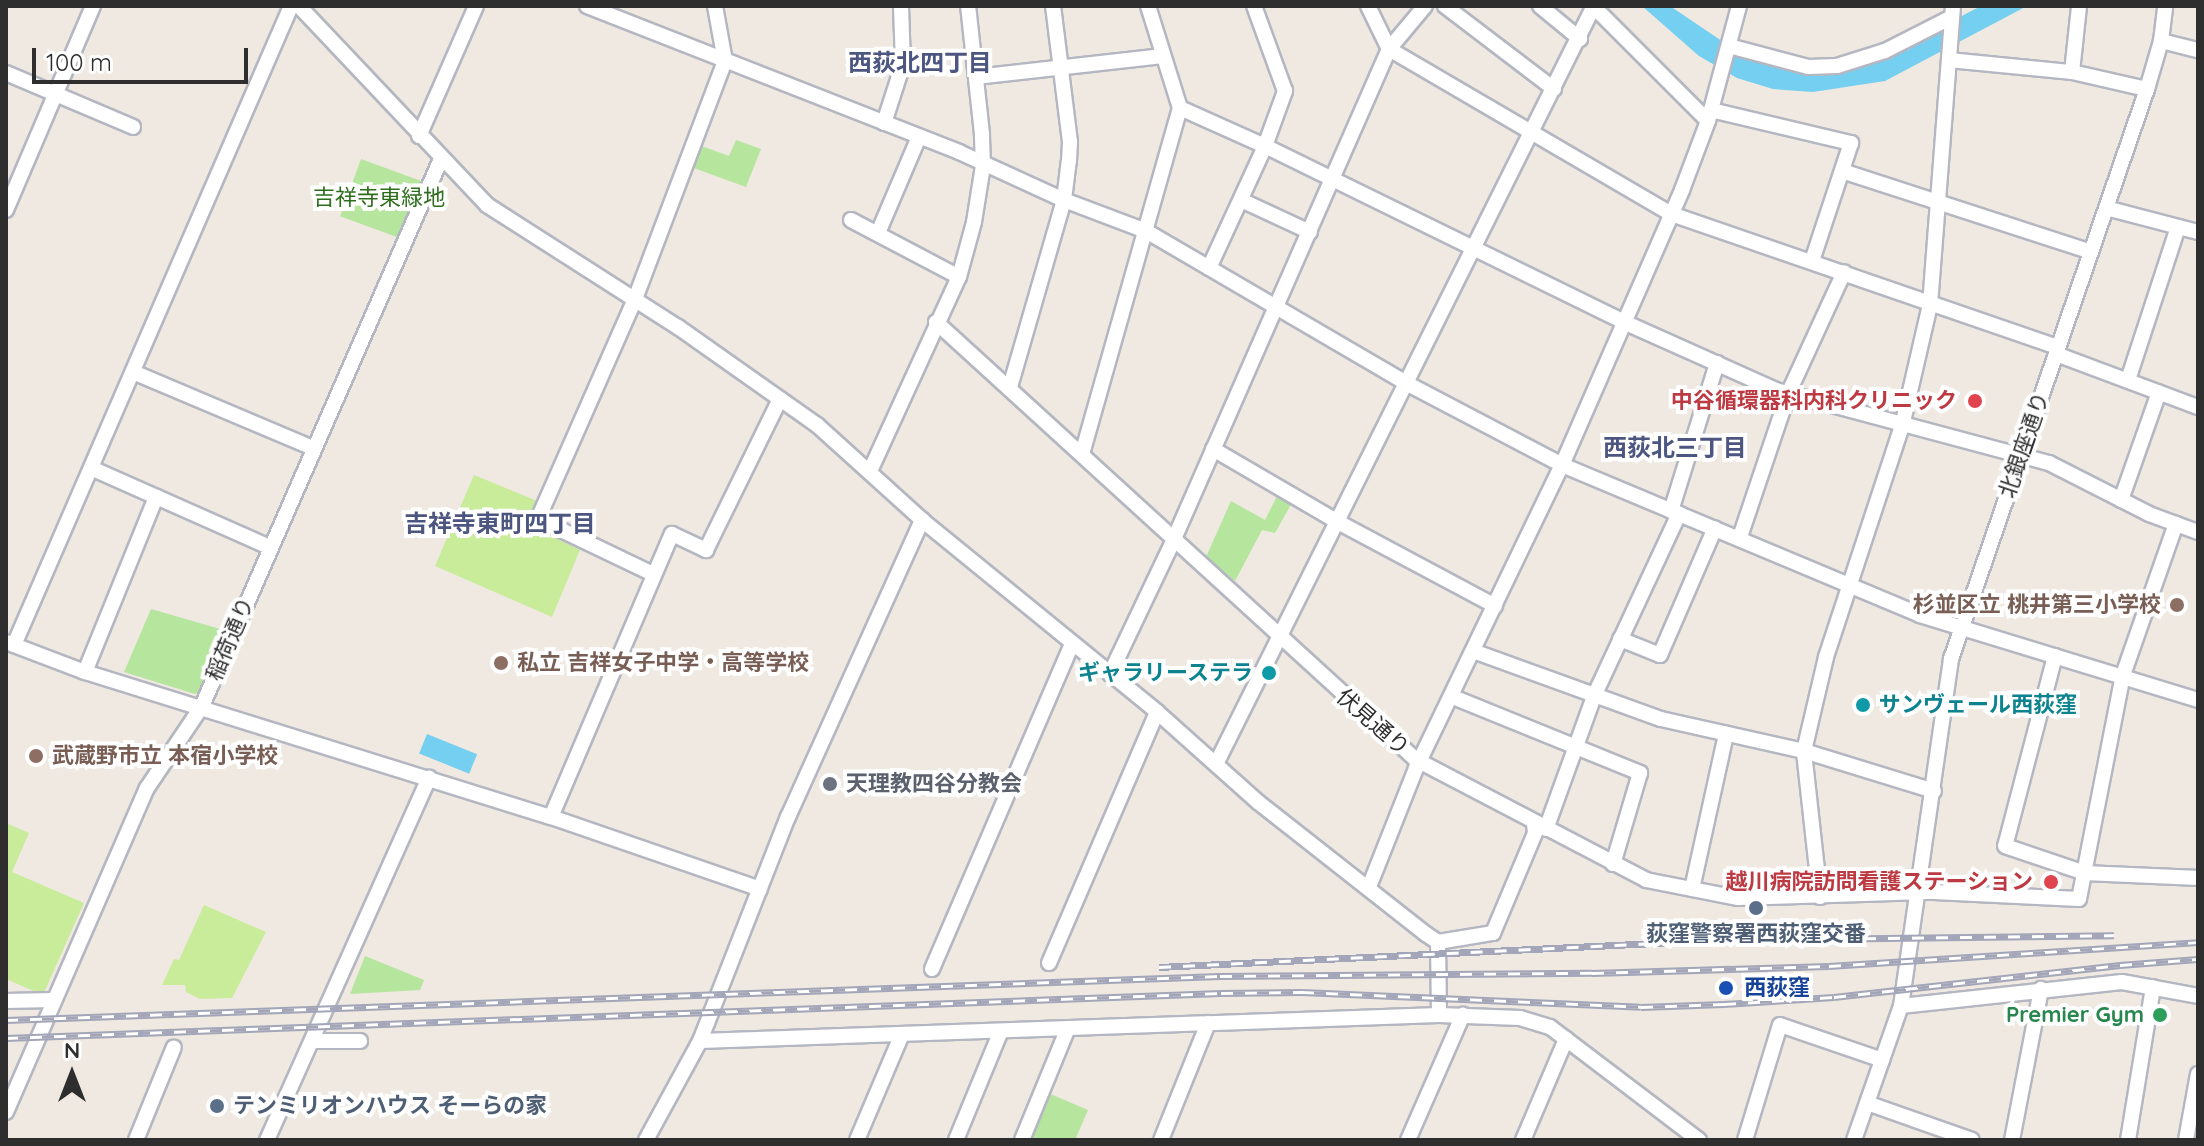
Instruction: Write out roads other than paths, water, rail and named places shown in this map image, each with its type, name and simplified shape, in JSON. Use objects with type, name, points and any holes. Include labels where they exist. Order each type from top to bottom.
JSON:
[{"type":"street","points":[[6,210],[93,6]]},
{"type":"street","points":[[291,6],[218,167],[91,468],[10,643],[85,672],[551,817],[760,889]]},
{"type":"street","points":[[299,6],[419,136],[496,212],[635,299],[780,399],[1157,712],[1258,802],[1438,942],[1493,933],[1675,512],[1717,363]]},
{"type":"street","points":[[419,136],[476,6]]},
{"type":"street","points":[[587,6],[616,12],[725,61],[1146,231],[1406,383],[1562,465],[1920,615],[2198,700]]},
{"type":"street","points":[[653,574],[538,519],[635,299],[725,61],[715,6]]},
{"type":"street","points":[[884,123],[903,64],[901,6]]},
{"type":"street","points":[[870,471],[959,277],[983,166],[968,6]]},
{"type":"street","points":[[1010,387],[1064,200],[1070,142],[1053,6]]},
{"type":"street","points":[[1082,454],[1180,108],[1148,6]]},
{"type":"street","points":[[1209,268],[1265,146],[1285,91],[1254,6]]},
{"type":"street","points":[[1368,6],[1389,49],[1671,214],[1844,272],[2057,350],[2198,407]]},
{"type":"street","points":[[1110,674],[1174,539],[1389,49],[1425,6]]},
{"type":"street","points":[[1445,6],[1554,89]]},
{"type":"street","points":[[1540,6],[1580,39]]},
{"type":"street","points":[[1216,764],[1476,249],[1594,6],[1710,116],[1851,143],[1812,261]]},
{"type":"street","points":[[1369,887],[1421,761],[1626,323],[1710,116],[1739,6]]},
{"type":"street","points":[[2072,72],[2079,6]]},
{"type":"street","name":"北銀座通り","points":[[1854,1140],[1901,1006],[1951,659],[2147,89],[2161,41],[2165,6]]},
{"type":"street","points":[[1728,48],[1808,67],[1837,66],[1885,51],[1953,15]]},
{"type":"street","points":[[1820,897],[1804,751],[1826,657],[1902,426],[1930,305],[1941,202],[1953,15]]},
{"type":"street","points":[[2161,41],[2198,50]]},
{"type":"street","points":[[1950,53],[2072,72],[2147,89]]},
{"type":"street","points":[[976,77],[1163,56]]},
{"type":"street","points":[[6,73],[133,127]]},
{"type":"street","points":[[1180,108],[1265,146],[1626,323],[1788,394],[2049,463],[2121,500],[2198,532]]},
{"type":"street","points":[[878,233],[919,137]]},
{"type":"street","name":"稲荷通り","points":[[6,1112],[147,788],[202,706],[441,159]]},
{"type":"street","points":[[1842,171],[2091,252]]},
{"type":"street","points":[[1241,200],[1310,232]]},
{"type":"street","points":[[2106,208],[2198,232]]},
{"type":"street","points":[[851,220],[959,277]]},
{"type":"street","points":[[2128,380],[2178,227]]},
{"type":"street","points":[[1740,537],[1788,394],[1844,272]]},
{"type":"street","name":"伏見通り","points":[[936,322],[1344,697],[1421,761],[1646,880],[1738,898],[1919,893],[2074,901],[2082,893],[2085,873]]},
{"type":"street","points":[[133,372],[313,448]]},
{"type":"street","points":[[2121,500],[2159,392]]},
{"type":"street","points":[[551,817],[672,534],[706,550],[780,399]]},
{"type":"street","points":[[1213,449],[1338,522],[1495,606]]},
{"type":"street","points":[[91,468],[269,547]]},
{"type":"street","points":[[85,672],[156,497]]},
{"type":"street","points":[[646,1140],[700,1041],[760,889],[922,520]]},
{"type":"street","points":[[2085,873],[2123,675],[2176,524]]},
{"type":"street","points":[[1620,639],[1660,655],[1715,528]]},
{"type":"street","points":[[932,969],[1072,644]]},
{"type":"street","points":[[1473,651],[1661,719],[1804,751],[1934,791]]},
{"type":"street","points":[[2055,656],[2005,846],[2085,873],[2198,878]]},
{"type":"street","points":[[1453,697],[1640,773],[1613,864]]},
{"type":"street","points":[[1049,963],[1157,712]]},
{"type":"street","points":[[1692,889],[1726,734]]},
{"type":"street","points":[[267,1140],[429,778]]},
{"type":"street","points":[[1438,942],[1439,1015]]},
{"type":"street","points":[[1901,1006],[2122,982],[2198,996]]},
{"type":"street","points":[[2128,1140],[2153,987]]},
{"type":"street","points":[[2012,1140],[2041,989]]},
{"type":"street","points":[[6,1001],[53,1000]]},
{"type":"street","points":[[700,1041],[1439,1015],[1537,1021],[1566,1039],[1699,1140]]},
{"type":"street","points":[[1408,1140],[1463,1015]]},
{"type":"street","points":[[1161,1140],[1208,1023]]},
{"type":"street","points":[[1745,1140],[1780,1025],[1882,1060]]},
{"type":"street","points":[[1022,1140],[1068,1028]]},
{"type":"street","points":[[956,1140],[1001,1031]]},
{"type":"street","points":[[857,1140],[902,1034]]},
{"type":"street","points":[[1523,1140],[1566,1039]]},
{"type":"street","points":[[312,1041],[360,1041]]},
{"type":"street","points":[[136,1140],[174,1047]]},
{"type":"street","points":[[2186,1140],[2198,1074]]},
{"type":"street","points":[[1867,1103],[1972,1140]]},
{"type":"water","points":[[1642,6],[1670,6],[1744,56],[1778,67],[1811,71],[1875,61],[1981,6],[2027,6],[1885,81],[1813,92],[1773,89],[1737,78],[1699,56]]},
{"type":"water","points":[[427,734],[477,754],[469,774],[419,753]]},
{"type":"railway","points":[[1159,967],[1720,940],[2114,935]]},
{"type":"railway","points":[[6,1020],[1220,976],[1592,973],[1829,966],[2198,942]]},
{"type":"railway","points":[[6,1038],[1221,993],[1302,992],[1641,1007],[1834,997],[2198,959]]},
{"type":"place","name":"中谷循環器科内科クリニック","points":[[1975,401]]},
{"type":"place","name":"杉並区立 桃井第三小学校","points":[[2177,605]]},
{"type":"place","name":"私立 吉祥女子中学・高等学校","points":[[501,663]]},
{"type":"place","name":"ギャラリーステラ","points":[[1269,673]]},
{"type":"place","name":"サンヴェール西荻窪","points":[[1863,705]]},
{"type":"place","name":"武蔵野市立 本宿小学校","points":[[36,756]]},
{"type":"place","name":"天理教四谷分教会","points":[[830,784]]},
{"type":"place","name":"越川病院訪問看護ステーション","points":[[2051,882]]},
{"type":"place","name":"荻窪警察署西荻窪交番","points":[[1756,908]]},
{"type":"place","name":"西荻窪","points":[[1726,988]]},
{"type":"place","name":"Premier Gym","points":[[2160,1015]]},
{"type":"place","name":"テンミリオンハウス そーらの家","points":[[217,1106]]},
{"type":"district","name":"西荻北四丁目","points":[[920,63]]},
{"type":"district","name":"西荻北三丁目","points":[[1675,448]]},
{"type":"district","name":"吉祥寺東町四丁目","points":[[500,524]]},
{"type":"park label","name":"吉祥寺東緑地","points":[[379,198]]}]
